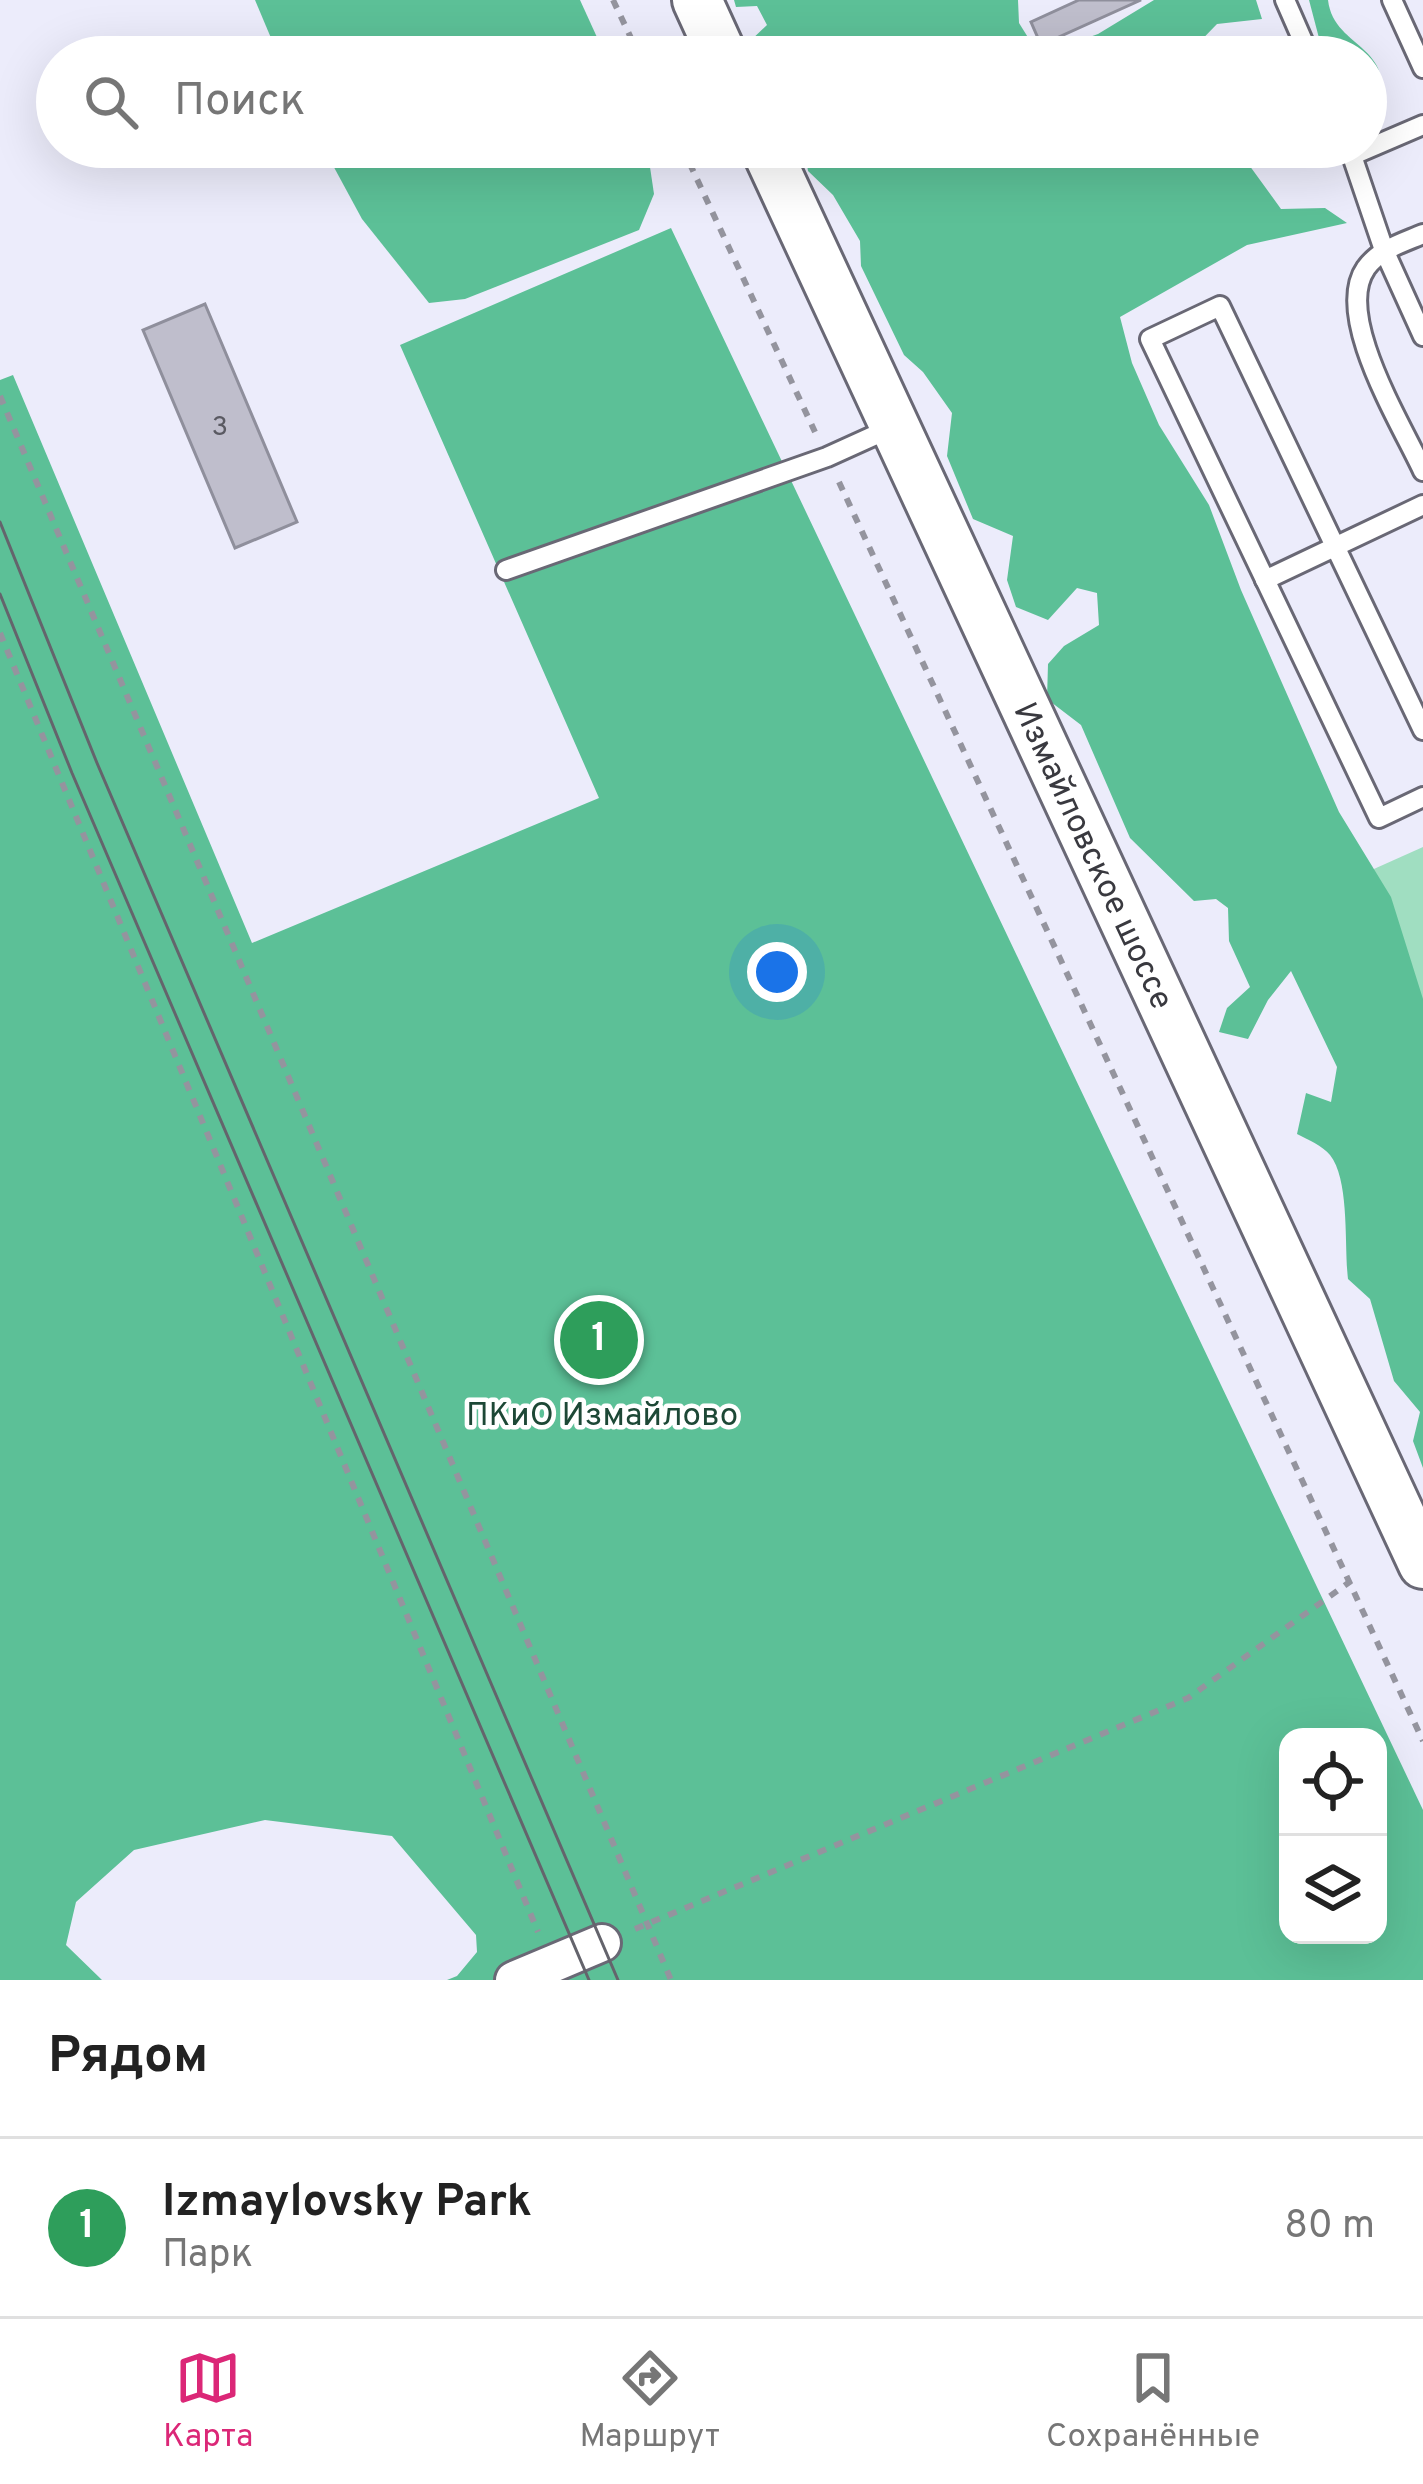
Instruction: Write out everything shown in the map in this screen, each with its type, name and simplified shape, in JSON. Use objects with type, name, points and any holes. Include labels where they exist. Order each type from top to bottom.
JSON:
[{"type":"main road","points":[[697,0],[713,36]]},
{"type":"main road","name":"Измайловское шоссе","points":[[775,168],[1423,1564]]},
{"type":"street","points":[[514,1980],[602,1943]]},
{"type":"lane","points":[[1285,0],[1301,36]]},
{"type":"lane","points":[[1392,0],[1423,68]]},
{"type":"lane","points":[[1387,138],[1423,125]]},
{"type":"lane","points":[[1357,168],[1384,250],[1423,336]]},
{"type":"lane","points":[[1423,234],[1384,250],[1365,269],[1354,297],[1358,328],[1423,471]]},
{"type":"lane","points":[[1423,730],[1220,306],[1150,339],[1379,818],[1423,797]]},
{"type":"lane","points":[[506,570],[827,457],[896,426]]},
{"type":"lane","points":[[1265,580],[1423,505]]},
{"type":"path","points":[[613,0],[630,36]]},
{"type":"path","points":[[692,168],[1423,1741]]},
{"type":"path","points":[[0,396],[670,1980]]},
{"type":"path","points":[[0,633],[552,1964]]},
{"type":"path","points":[[602,1943],[1188,1698],[1351,1581]]},
{"type":"green space","points":[[255,0],[580,0],[596,36],[270,36]]},
{"type":"green space","points":[[734,0],[1018,0],[1019,23],[1027,36],[755,36],[767,25],[757,6],[736,7]]},
{"type":"green space","points":[[1154,0],[1256,0],[1262,19],[1217,24],[1205,36],[1092,36]]},
{"type":"green space","points":[[1309,0],[1328,0],[1333,17],[1349,36],[1318,36]]},
{"type":"green space","points":[[334,168],[650,168],[654,194],[639,230],[465,299],[429,303],[362,219]]},
{"type":"green space","points":[[1251,168],[1281,209],[1325,208],[1347,223],[1247,245],[1120,317],[1132,363],[1159,425],[1209,505],[1241,590],[1339,812],[1391,897],[1423,999],[1423,1468],[1413,1441],[1420,1412],[1394,1381],[1370,1299],[1348,1279],[1343,1196],[1336,1166],[1323,1149],[1297,1134],[1306,1093],[1331,1102],[1337,1067],[1291,971],[1268,1000],[1248,1039],[1219,1032],[1227,1008],[1250,987],[1229,941],[1228,908],[1216,899],[1194,901],[1130,838],[1081,725],[1047,699],[1048,664],[1064,646],[1099,625],[1097,593],[1077,588],[1048,620],[1016,607],[1007,580],[1013,536],[973,519],[947,456],[952,413],[923,372],[904,355],[861,266],[860,241],[833,195],[808,171]]},
{"type":"green space","name":"ПКиО Измайлово","points":[[671,228],[1384,1728],[1279,1728],[1279,1944],[1387,1944],[1387,1734],[1423,1810],[1423,1980],[447,1980],[457,1976],[477,1952],[476,1935],[392,1836],[265,1820],[134,1850],[76,1902],[66,1945],[102,1980],[0,1980],[0,380],[13,375],[252,943],[599,798],[400,345]]},
{"type":"green space","points":[[1423,847],[1423,1025],[1356,877]]},
{"type":"building","points":[[1079,0],[1141,0],[1061,36],[1037,36],[1031,22]]},
{"type":"building","points":[[205,304],[297,522],[235,548],[143,330]]},
{"type":"tram line","points":[[0,522],[97,763],[618,1980]]},
{"type":"tram line","points":[[0,594],[72,773],[589,1980]]},
{"type":"place","name":"Izmaylovsky Park","points":[[599,1340]]}]
